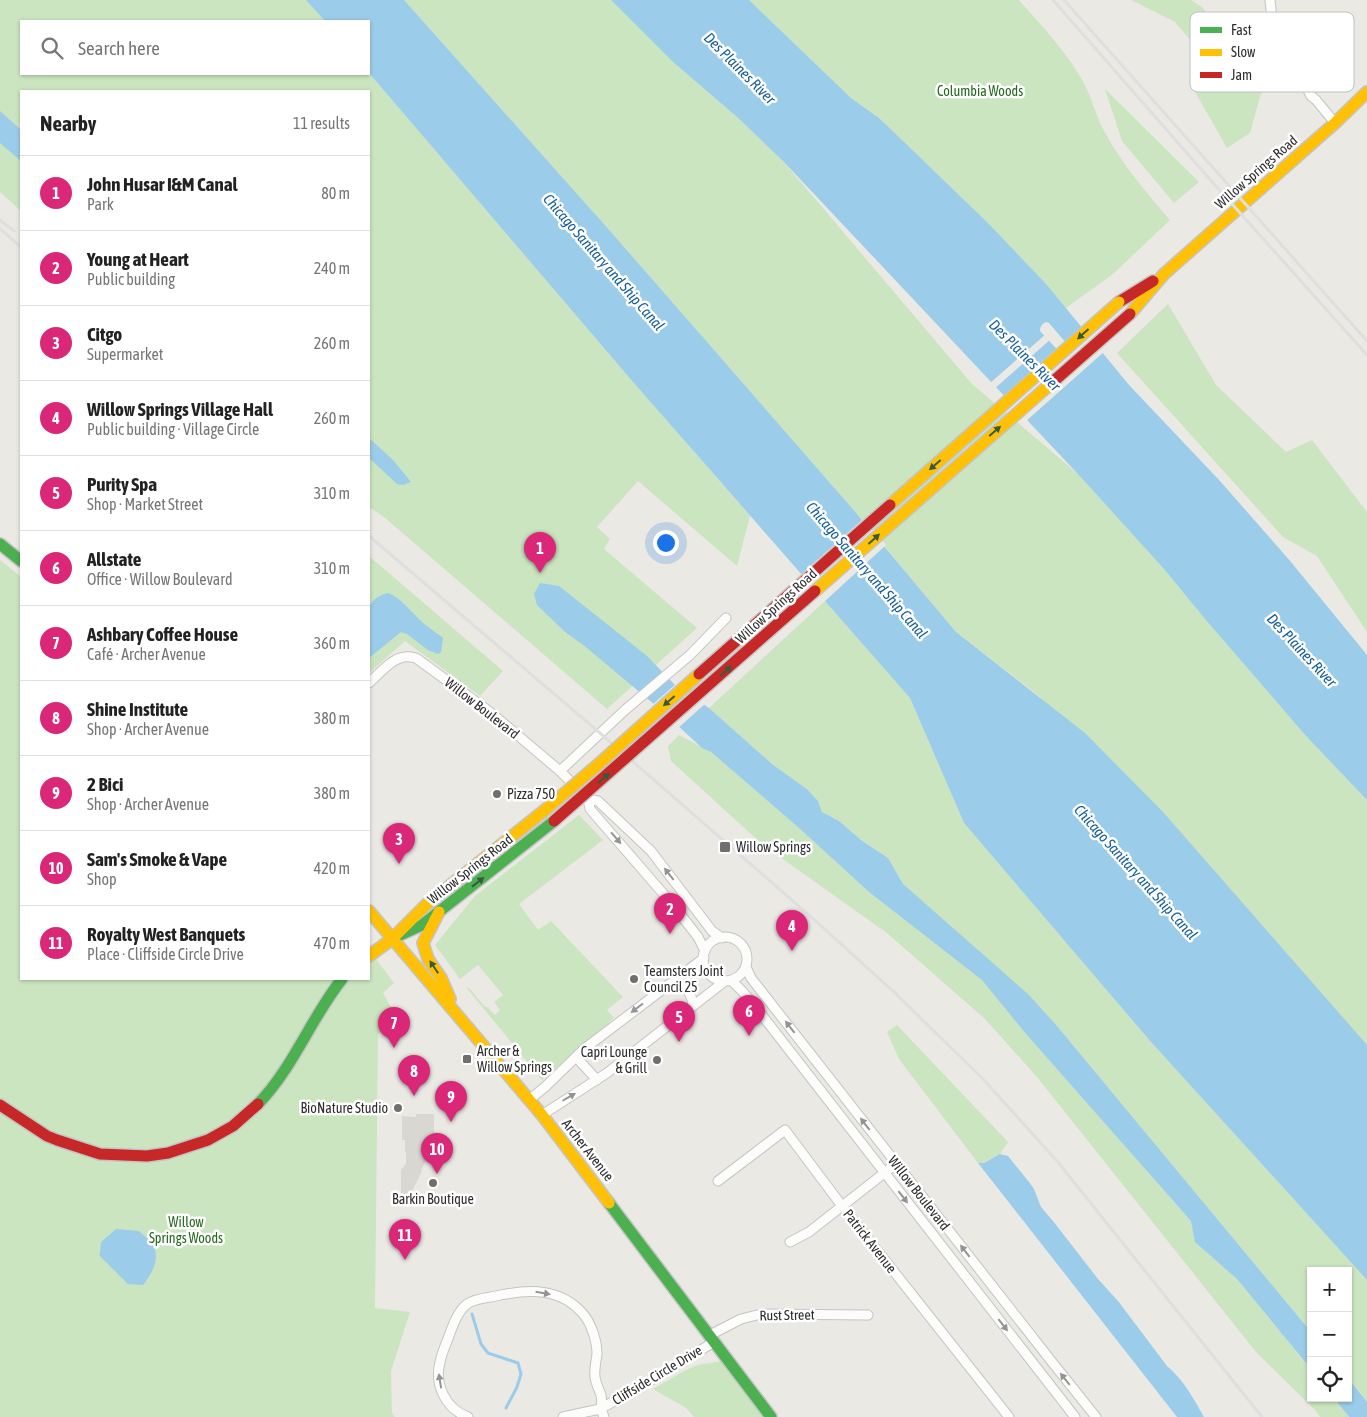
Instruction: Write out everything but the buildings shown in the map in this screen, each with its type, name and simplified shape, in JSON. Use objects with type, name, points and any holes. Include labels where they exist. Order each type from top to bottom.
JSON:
[{"type":"main road","name":"Willow Springs Road","points":[[392,939],[422,925],[554,822],[1130,314],[1164,274],[1335,123],[1367,92]]},
{"type":"main road","name":"Willow Springs Road","points":[[370,955],[392,939],[427,904],[545,810],[601,762],[1119,302],[1164,274]]},
{"type":"main road","points":[[0,544],[20,560]]},
{"type":"main road","name":"Archer Avenue","points":[[370,912],[542,1115],[771,1417]]},
{"type":"main road","points":[[439,912],[423,943],[428,959],[440,978],[455,1011]]},
{"type":"main road","points":[[0,1105],[47,1136],[100,1154],[147,1156],[168,1153],[208,1140],[233,1126],[252,1111],[272,1089],[328,997],[341,980]]},
{"type":"street","points":[[1308,92],[1335,123]]},
{"type":"street","points":[[560,771],[702,644],[726,618]]},
{"type":"street","name":"Willow Boulevard","points":[[370,682],[398,659],[409,656],[416,658],[490,712],[560,771],[588,799],[590,809],[673,905],[698,937],[704,955]]},
{"type":"street","name":"Willow Boulevard","points":[[588,799],[598,801],[651,851],[712,931],[722,938]]},
{"type":"street","points":[[529,1100],[545,1088],[584,1049],[704,955],[709,945],[715,940],[730,938],[743,946],[746,952],[746,967],[738,978],[728,981],[692,1006],[597,1080],[558,1103],[542,1115]]},
{"type":"street","points":[[704,955],[704,965],[707,972],[718,980],[728,981]]},
{"type":"street","name":"Willow Boulevard","points":[[746,967],[751,978],[1096,1417]]},
{"type":"street","points":[[674,980],[688,989],[692,999],[692,1006]]},
{"type":"street","name":"Willow Boulevard","points":[[728,981],[742,991],[754,1005],[1075,1417]]},
{"type":"street","points":[[576,1057],[597,1080]]},
{"type":"street","name":"Patrick Avenue","points":[[718,1181],[785,1130],[842,1206],[1009,1417]]},
{"type":"street","points":[[790,1242],[809,1232],[897,1163]]},
{"type":"street","name":"Cliffside Circle Drive","points":[[468,1417],[462,1415],[449,1404],[439,1385],[439,1363],[456,1318],[461,1310],[478,1299],[519,1291],[541,1291],[558,1296],[584,1315],[597,1352],[595,1375],[601,1396],[602,1413]]},
{"type":"street","name":"Rust Street","points":[[712,1338],[741,1319],[762,1314],[868,1315]]},
{"type":"street","name":"Cliffside Circle Drive","points":[[563,1417],[602,1413],[712,1338]]},
{"type":"green space","points":[[0,0],[306,0],[324,20],[20,20],[20,75],[370,74],[750,516],[737,566],[638,481],[597,527],[610,539],[604,549],[697,628],[607,709],[384,517],[370,508],[370,90],[20,90],[20,210],[0,192]]},
{"type":"green space","points":[[404,0],[611,0],[673,62],[737,117],[783,161],[972,384],[1077,473],[1164,569],[1306,736],[1367,800],[1367,1045],[1039,696],[956,632],[851,507],[611,232]]},
{"type":"green space","name":"Columbia Woods","points":[[749,0],[1019,0],[1074,67],[1118,155],[1170,220],[1113,274],[1066,308],[1047,285],[989,224],[879,118],[851,98]]},
{"type":"green space","points":[[1131,0],[1191,0],[1206,12],[1190,12],[1190,40],[1175,22]]},
{"type":"green space","points":[[1105,89],[1199,182],[1174,203],[1122,141]]},
{"type":"green space","points":[[1195,92],[1262,92],[1250,133],[1227,148]]},
{"type":"green space","points":[[1168,304],[1216,385],[1286,452],[1312,440],[1367,512],[1367,632],[1317,556],[1283,537],[1117,353]]},
{"type":"green space","points":[[370,557],[503,671],[480,696],[405,641],[370,672]]},
{"type":"green space","name":"Willow Springs Woods","points":[[0,560],[20,576],[20,980],[370,980],[370,951],[394,983],[383,993],[396,1016],[378,1034],[375,1308],[410,1312],[391,1371],[392,1413],[395,1417],[0,1417]]},
{"type":"green space","points":[[825,601],[910,698],[964,823],[1151,1042],[1367,1280],[1367,1402],[1352,1383],[1352,1267],[1307,1267],[1307,1327],[1057,1026],[903,884],[888,858],[861,840],[839,821],[822,812],[818,801],[808,790],[772,764],[709,708]]},
{"type":"green space","points":[[679,735],[711,752],[869,892],[983,980],[1026,1034],[1191,1221],[1196,1242],[1237,1279],[1307,1364],[1307,1402],[1337,1402],[1349,1417],[1320,1417],[1256,1352],[1037,1077],[985,1019],[887,933],[763,845],[671,761],[668,746]]},
{"type":"green space","points":[[579,815],[603,840],[519,904],[538,930],[551,921],[623,997],[607,1010],[614,1018],[542,1080],[466,987],[495,1015],[500,1010],[494,1002],[503,995],[478,965],[460,979],[435,945],[475,896]]},
{"type":"green space","points":[[897,1025],[1008,1142],[1000,1154],[983,1163],[978,1163],[899,1059],[887,1032]]},
{"type":"green space","points":[[722,1361],[765,1417],[694,1417],[686,1408],[653,1389],[698,1365]]},
{"type":"shaded area","points":[[416,1114],[434,1114],[434,1145],[408,1199],[401,1201],[401,1170],[406,1164],[405,1140],[402,1140],[402,1116],[416,1117]]},
{"type":"water","name":"Chicago Sanitary and Ship Canal","points":[[306,0],[404,0],[611,232],[851,507],[956,632],[1085,733],[1163,812],[1367,1045],[1367,1280],[1151,1042],[964,823],[910,698],[633,382],[370,74],[370,20],[324,20]]},
{"type":"water","name":"Des Plaines River","points":[[611,0],[749,0],[851,98],[879,118],[989,224],[1047,285],[1129,385],[1220,481],[1291,562],[1367,655],[1367,800],[1306,736],[1164,569],[1077,473],[783,161],[737,117],[673,62]],"holes":[[[1049,323],[1086,366],[1081,372],[1076,370],[1040,331],[1042,324]]]},
{"type":"water","points":[[0,111],[20,129],[20,160],[0,143]]},
{"type":"water","points":[[370,439],[393,460],[411,482],[403,485],[397,484],[370,459]]},
{"type":"water","points":[[540,583],[559,586],[647,656],[674,684],[709,708],[772,764],[808,790],[818,801],[822,812],[839,821],[861,840],[888,858],[903,884],[1029,995],[1057,1026],[1307,1327],[1307,1364],[1237,1279],[1195,1242],[1191,1221],[1026,1034],[982,980],[869,892],[711,752],[702,748],[662,711],[564,631],[537,605],[534,594]]},
{"type":"water","points":[[388,593],[392,595],[443,638],[441,652],[438,654],[428,650],[407,634],[401,632],[370,657],[370,606],[382,595]]},
{"type":"water","points":[[1000,1154],[1008,1156],[1029,1182],[1041,1207],[1098,1279],[1118,1301],[1167,1366],[1183,1383],[1204,1417],[1177,1417],[978,1163],[984,1163]]},
{"type":"water","points":[[116,1229],[139,1231],[153,1246],[156,1256],[154,1267],[143,1285],[128,1284],[99,1255],[101,1242]]},
{"type":"water","points":[[1352,1383],[1367,1402],[1367,1417],[1349,1417],[1337,1402],[1352,1402]]},
{"type":"pier","points":[[1083,325],[1105,351],[1025,422],[1002,397],[1058,347],[1078,368],[1080,369],[1084,366],[1063,343]]},
{"type":"pier","points":[[1046,334],[1051,339],[994,389],[989,384]]},
{"type":"pier","points":[[864,518],[886,545],[823,603],[799,576]]},
{"type":"pier","points":[[677,683],[706,703],[677,729],[652,705]]},
{"type":"waterway","points":[[472,1314],[481,1344],[488,1353],[518,1363],[521,1374],[517,1387],[506,1408]]},
{"type":"railway","points":[[1053,0],[1367,355]]},
{"type":"railway","points":[[1064,0],[1367,341]]},
{"type":"railway","points":[[0,220],[14,231]]},
{"type":"railway","points":[[0,229],[20,246]]},
{"type":"railway","points":[[370,537],[809,915],[894,992],[983,1079],[1057,1161],[1262,1417]]},
{"type":"traffic: fast","points":[[0,544],[20,560]]},
{"type":"traffic: fast","points":[[400,935],[422,925],[554,821]]},
{"type":"traffic: fast","points":[[258,1104],[282,1075],[341,980]]},
{"type":"traffic: fast","points":[[609,1203],[771,1417]]},
{"type":"traffic: slow","points":[[1130,314],[1164,274],[1335,123],[1367,92]]},
{"type":"traffic: slow","points":[[890,505],[1119,302]]},
{"type":"traffic: slow","points":[[815,591],[1055,380]]},
{"type":"traffic: slow","points":[[545,810],[699,674]]},
{"type":"traffic: slow","points":[[370,955],[392,939],[427,904],[545,810]]},
{"type":"traffic: slow","points":[[370,912],[542,1115],[609,1203]]},
{"type":"traffic: slow","points":[[439,912],[423,943],[428,959],[441,978],[450,999]]},
{"type":"traffic: jam","points":[[1119,302],[1153,281]]},
{"type":"traffic: jam","points":[[1055,380],[1130,314]]},
{"type":"traffic: jam","points":[[699,674],[890,505]]},
{"type":"traffic: jam","points":[[554,821],[815,591]]},
{"type":"traffic: jam","points":[[0,1105],[47,1136],[57,1140],[100,1154],[147,1156],[168,1153],[208,1140],[233,1126],[258,1104]]},
{"type":"place","name":"John Husar I&M Canal","points":[[540,573]]},
{"type":"place","name":"Pizza 750","points":[[497,794]]},
{"type":"place","name":"Willow Springs","points":[[725,847]]},
{"type":"place","name":"Citgo","points":[[399,864]]},
{"type":"place","name":"Young at Heart","points":[[670,934]]},
{"type":"place","name":"Willow Springs Village Hall","points":[[792,951]]},
{"type":"place","name":"Teamsters Joint Council 25","points":[[634,979]]},
{"type":"place","name":"Allstate","points":[[749,1036]]},
{"type":"place","name":"Purity Spa","points":[[679,1042]]},
{"type":"place","name":"Ashbary Coffee House","points":[[394,1048]]},
{"type":"place","name":"Archer & Willow Springs","points":[[467,1059]]},
{"type":"place","name":"Capri Lounge & Grill","points":[[657,1060]]},
{"type":"place","name":"Shine Institute","points":[[414,1096]]},
{"type":"place","name":"BioNature Studio","points":[[398,1108]]},
{"type":"place","name":"2 Bici","points":[[451,1122]]},
{"type":"place","name":"Sam's Smoke & Vape","points":[[437,1174]]},
{"type":"place","name":"Barkin Boutique","points":[[433,1183]]},
{"type":"place","name":"Royalty West Banquets","points":[[405,1260]]}]
